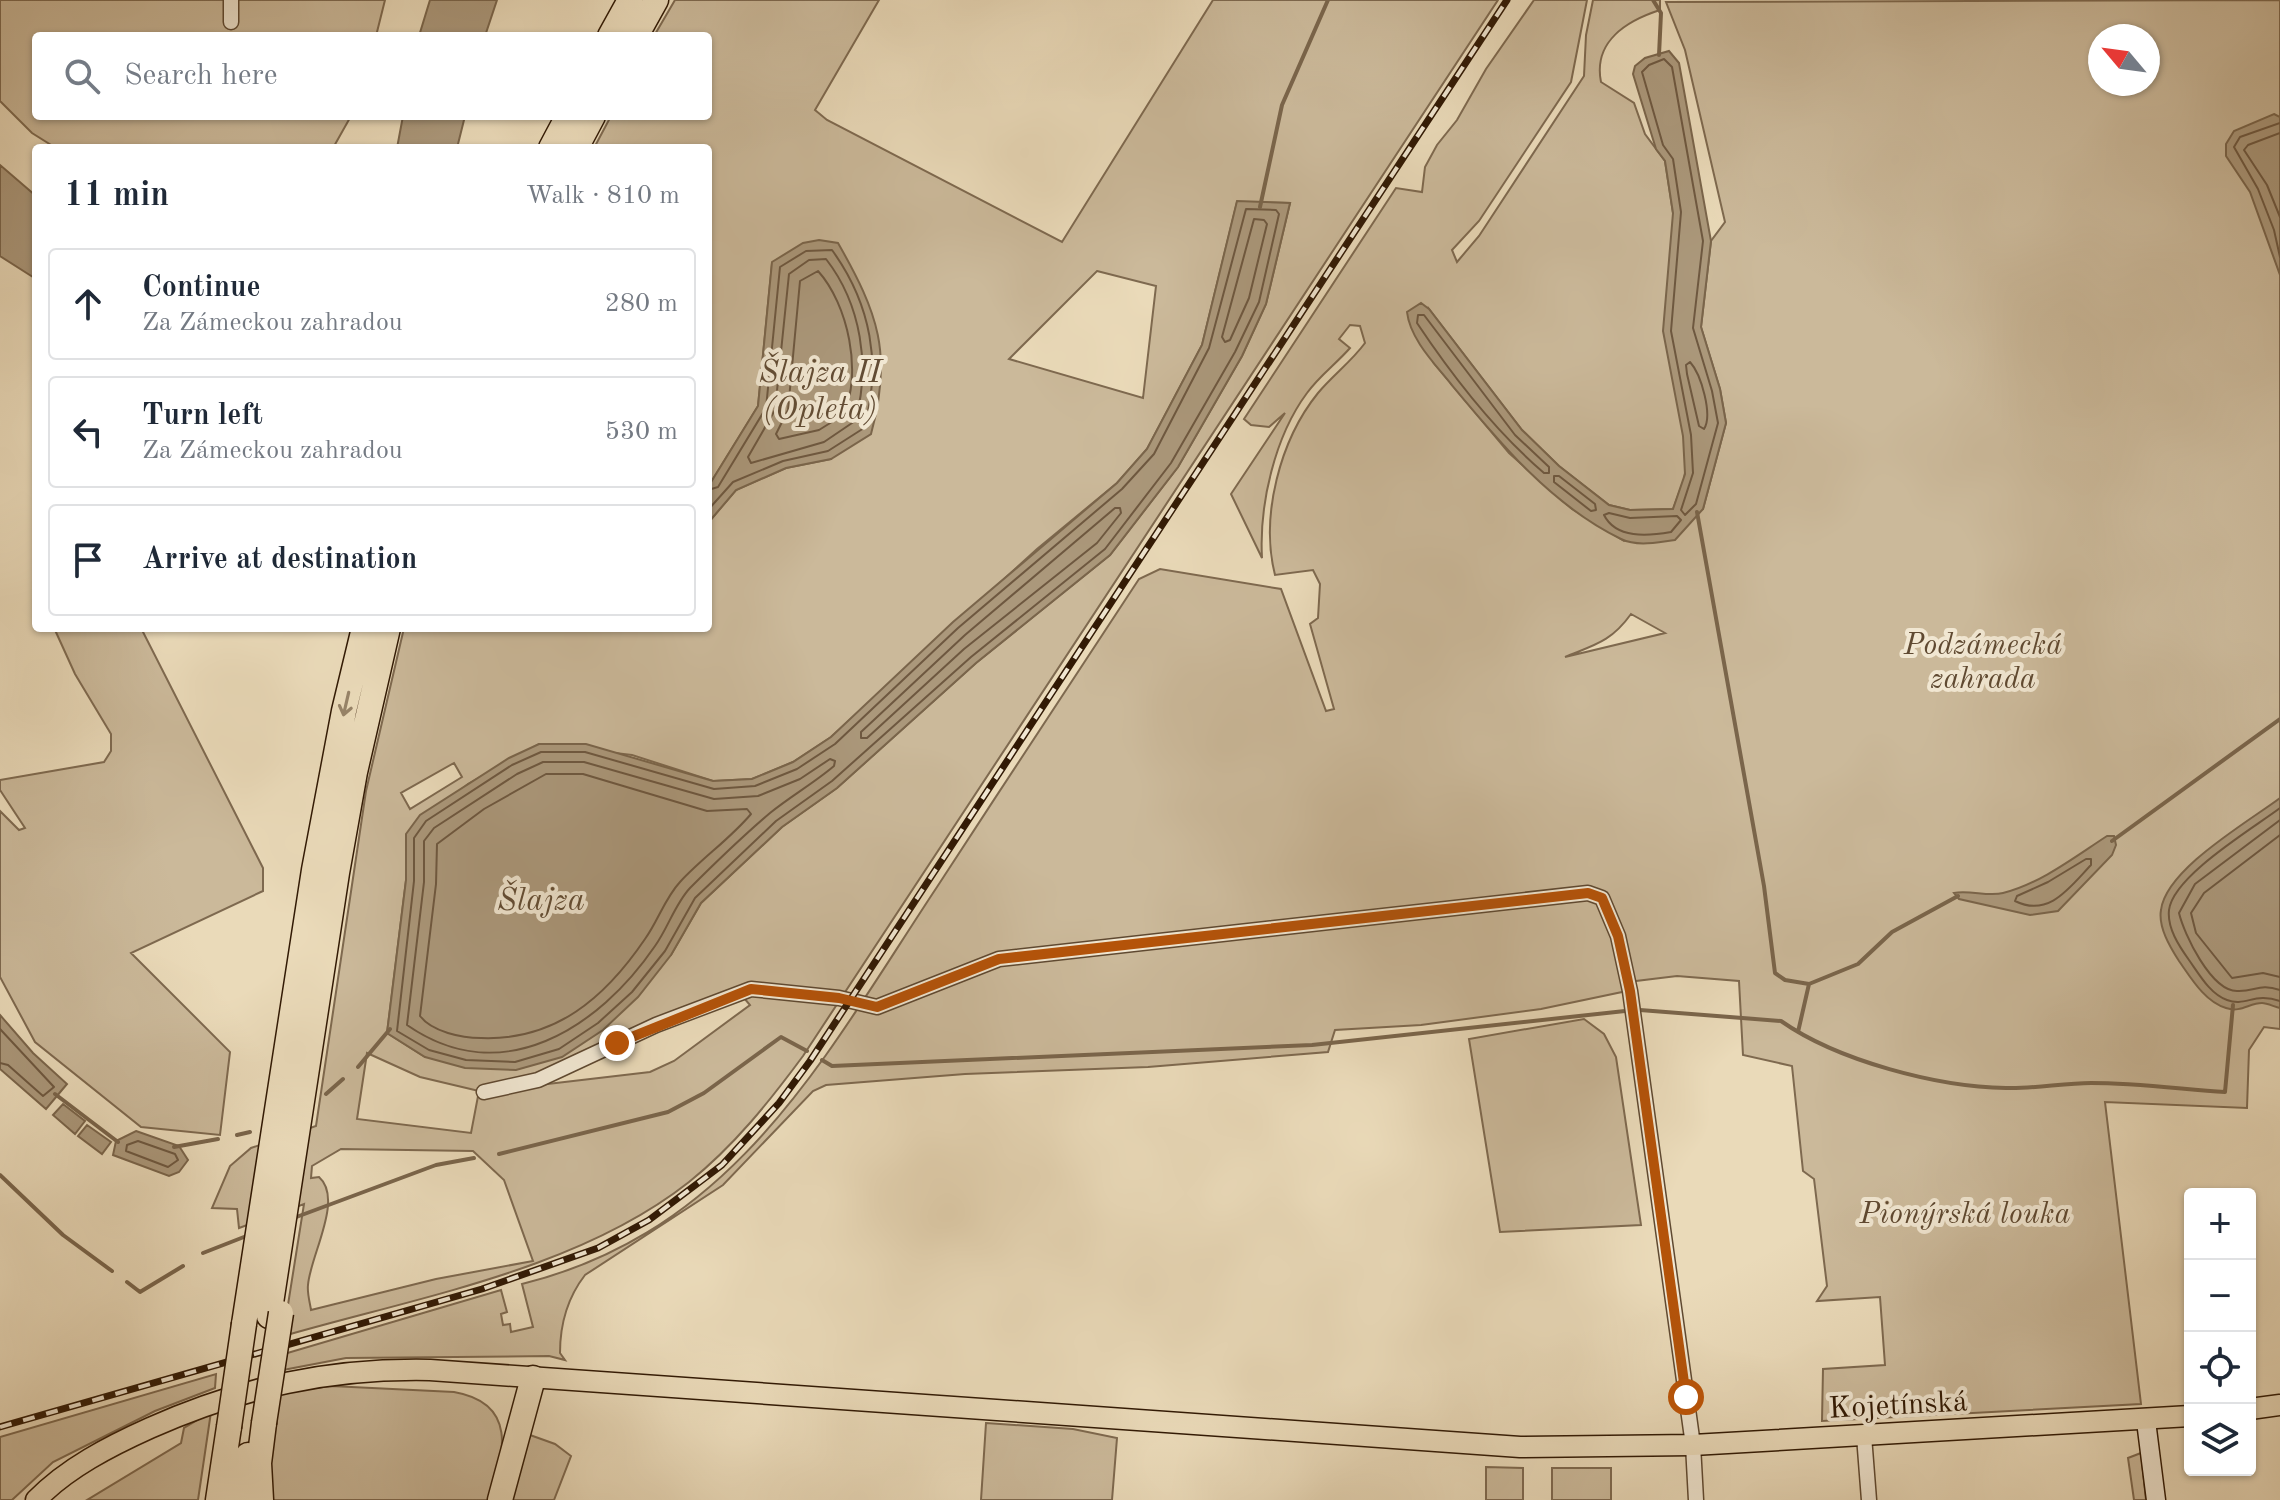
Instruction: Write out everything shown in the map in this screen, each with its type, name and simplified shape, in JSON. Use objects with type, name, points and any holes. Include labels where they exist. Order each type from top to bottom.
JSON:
[{"type":"highway","points":[[612,32],[630,0]]},
{"type":"highway","points":[[638,32],[656,0]]},
{"type":"highway","points":[[553,144],[566,120]]},
{"type":"highway","points":[[578,144],[591,120]]},
{"type":"highway","points":[[241,1500],[239,1325],[266,1143],[332,771],[363,632]]},
{"type":"highway","points":[[218,1500],[275,1315],[355,772],[387,632]]},
{"type":"highway","points":[[500,1500],[533,1378]]},
{"type":"highway","points":[[207,1500],[241,1426]]},
{"type":"highway","points":[[241,1426],[259,1463],[261,1500]]},
{"type":"main road","name":"Kojetínská","points":[[149,1428],[222,1398],[326,1373],[401,1370],[1469,1445],[1609,1448],[1693,1445],[2184,1417]]},
{"type":"main road","points":[[2256,1408],[2280,1405]]},
{"type":"main road","points":[[2146,1421],[2156,1500]]},
{"type":"main road","points":[[36,1500],[93,1458],[149,1428]]},
{"type":"main road","points":[[53,1500],[149,1428]]},
{"type":"street","points":[[231,0],[231,22]]},
{"type":"street","points":[[484,1092],[538,1080],[656,1025],[751,989],[839,998],[877,1007],[999,959],[1588,893],[1602,898],[1618,936],[1630,991],[1693,1445],[1696,1500]]},
{"type":"street","points":[[1864,1436],[1869,1500]]},
{"type":"green space","points":[[0,0],[385,0],[377,32],[32,32],[32,120],[349,120],[335,144],[50,144],[32,133],[0,101]]},
{"type":"green space","points":[[675,0],[879,0],[815,110],[827,120],[1062,242],[1213,0],[1498,0],[803,1056],[750,1123],[689,1182],[646,1212],[598,1237],[496,1277],[287,1335],[287,1311],[304,1204],[239,1228],[237,1209],[212,1208],[230,1166],[251,1148],[316,1126],[366,791],[403,632],[712,632],[712,518],[736,490],[786,468],[831,459],[772,263],[758,406],[712,481],[712,144],[596,144],[609,120],[712,120],[712,32],[656,32]],"holes":[[[1237,202],[1290,203],[1266,304],[1242,356],[1178,467],[1110,555],[976,663],[837,788],[782,827],[701,903],[671,955],[425,1057],[387,1033],[406,880],[406,835],[468,784],[539,744],[632,755],[713,781],[752,779],[793,762],[831,737],[1037,549],[1117,483],[1147,449],[1202,345]],[[1097,271],[1156,286],[1143,398],[1009,359]],[[454,763],[462,777],[410,809],[401,793]],[[744,998],[750,1005],[674,1061],[650,1072],[539,1085],[625,1043]],[[367,1053],[420,1077],[479,1091],[471,1133],[357,1119]],[[341,1149],[473,1151],[504,1180],[533,1261],[436,1279],[311,1310],[308,1285],[324,1228],[328,1199],[326,1187],[319,1177],[311,1178],[312,1166]]]},
{"type":"green space","points":[[1534,0],[1587,0],[1571,82],[1479,221],[1452,250],[1457,262],[1479,236],[1584,76],[1586,35],[1593,0],[1660,0],[1660,10],[1635,20],[1615,35],[1602,55],[1600,68],[1601,82],[1634,103],[1645,134],[1665,161],[1673,213],[1689,447],[1684,479],[1673,509],[1630,510],[1609,505],[1559,466],[1522,430],[1429,309],[1433,362],[1509,453],[1572,509],[1624,541],[1703,509],[1726,423],[1720,389],[1701,327],[1711,241],[1725,222],[1685,50],[1666,2],[2280,0],[2280,1029],[2264,1027],[2249,1050],[2247,1108],[2105,1102],[2141,1404],[1822,1421],[1823,1369],[1885,1365],[1880,1297],[1817,1301],[1827,1286],[1814,1179],[1803,1171],[1792,1066],[1743,1055],[1739,981],[1677,976],[1636,981],[1622,992],[1541,1009],[1421,1025],[1335,1030],[1328,1052],[1148,1067],[965,1074],[826,1085],[813,1091],[723,1185],[585,1275],[563,1322],[560,1353],[565,1360],[549,1356],[346,1358],[283,1370],[284,1354],[501,1290],[507,1312],[501,1314],[503,1325],[510,1324],[511,1332],[533,1327],[522,1284],[597,1259],[661,1223],[718,1180],[768,1129],[813,1073],[1139,579],[1160,569],[1281,589],[1326,711],[1334,709],[1310,624],[1318,618],[1320,584],[1313,570],[1275,575],[1270,528],[1277,480],[1293,433],[1318,393],[1365,343],[1360,326],[1350,325],[1339,339],[1350,348],[1312,387],[1286,429],[1266,493],[1262,558],[1231,494],[1285,413],[1269,427],[1251,425],[1244,419],[1396,188],[1422,192],[1425,167],[1437,145],[1457,120],[1486,69]],"holes":[[[1631,614],[1665,633],[1565,657],[1609,637]]]},
{"type":"green space","points":[[56,632],[143,632],[263,868],[263,891],[131,953],[230,1052],[220,1135],[141,1127],[35,1042],[0,977],[0,811],[19,830],[25,828],[0,790],[0,780],[104,762],[111,751],[111,734],[75,674]]},
{"type":"green space","points":[[1584,1019],[1604,1034],[1616,1057],[1641,1225],[1500,1232],[1469,1039]]},
{"type":"green space","points":[[216,1374],[215,1388],[155,1411],[53,1462],[12,1500],[0,1500],[0,1437]]},
{"type":"green space","points":[[331,1386],[454,1392],[474,1398],[488,1407],[497,1419],[502,1448],[488,1500],[268,1500],[276,1393]]},
{"type":"green space","points":[[211,1412],[198,1500],[87,1500],[181,1443],[184,1428]]},
{"type":"green space","points":[[986,1423],[1073,1429],[1117,1438],[1112,1500],[981,1500]]},
{"type":"green space","points":[[530,1435],[555,1444],[571,1456],[554,1500],[511,1500]]},
{"type":"green space","points":[[2141,1453],[2146,1500],[2134,1500],[2128,1458]]},
{"type":"green space","points":[[1486,1467],[1523,1468],[1523,1500],[1486,1500]]},
{"type":"green space","points":[[1552,1468],[1611,1468],[1611,1500],[1552,1500]]},
{"type":"water","points":[[430,0],[497,0],[486,32],[420,32]]},
{"type":"water","points":[[1669,51],[1679,63],[1711,241],[1701,327],[1720,389],[1726,423],[1703,509],[1675,540],[1641,543],[1621,539],[1596,525],[1549,491],[1528,471],[1431,360],[1413,332],[1407,312],[1421,303],[1429,309],[1522,430],[1559,466],[1609,505],[1630,510],[1673,509],[1685,474],[1683,436],[1663,331],[1673,213],[1665,161],[1656,149],[1633,74],[1635,66],[1645,58]]},
{"type":"water","points":[[2274,114],[2280,117],[2280,275],[2250,192],[2226,156],[2226,144],[2234,131]]},
{"type":"water","points":[[402,120],[464,120],[458,144],[398,144]]},
{"type":"water","points":[[0,165],[32,193],[32,276],[0,256]]},
{"type":"water","name":"Šlajza","points":[[1237,201],[1290,203],[1266,304],[1242,356],[1178,467],[1110,555],[976,663],[837,788],[782,827],[701,903],[671,955],[638,997],[603,1030],[562,1057],[516,1070],[465,1068],[425,1057],[387,1033],[406,880],[406,834],[420,815],[509,758],[539,744],[586,744],[713,781],[752,779],[793,762],[831,737],[953,622],[1117,483],[1147,449],[1202,345]]},
{"type":"water","name":"Šlajza II (Opleta)","points":[[819,240],[838,243],[872,313],[881,357],[881,380],[871,434],[831,459],[786,468],[736,490],[712,518],[712,481],[758,406],[772,262],[803,243]]},
{"type":"water","points":[[2280,798],[2280,1008],[2257,1003],[2236,1009],[2226,1008],[2205,995],[2179,961],[2163,930],[2161,910],[2166,894],[2192,863]]},
{"type":"water","points":[[2107,836],[2114,836],[2116,845],[2112,855],[2058,911],[2030,915],[1959,899],[1954,893],[1998,894],[2017,889],[2057,869]]},
{"type":"water","points":[[0,1015],[33,1053],[67,1084],[46,1109],[0,1069]]},
{"type":"water","points":[[63,1104],[85,1121],[75,1134],[53,1115]]},
{"type":"water","points":[[87,1125],[111,1142],[102,1154],[78,1136]]},
{"type":"water","points":[[136,1131],[179,1146],[188,1160],[179,1172],[169,1176],[113,1155],[116,1141]]},
{"type":"waterway","points":[[1260,207],[1282,105],[1328,0]]},
{"type":"waterway","points":[[1653,0],[1661,13],[1659,55]]},
{"type":"waterway","points":[[1697,512],[1764,886],[1775,973],[1785,980],[1809,984]]},
{"type":"waterway","points":[[2112,841],[2280,719]]},
{"type":"waterway","points":[[1798,1032],[1809,984],[1858,964],[1892,932],[1958,896]]},
{"type":"waterway","points":[[1640,1010],[1781,1021],[1859,1060],[1950,1083],[2017,1088],[2108,1083],[2225,1092],[2233,1005]]},
{"type":"waterway","points":[[822,1060],[832,1066],[1312,1045],[1625,1011]]},
{"type":"waterway","points":[[358,1067],[390,1029]]},
{"type":"waterway","points":[[499,1154],[668,1112],[704,1093],[781,1037],[807,1051]]},
{"type":"waterway","points":[[326,1094],[343,1079]]},
{"type":"waterway","points":[[55,1094],[118,1142]]},
{"type":"waterway","points":[[237,1135],[250,1132]]},
{"type":"waterway","points":[[174,1147],[218,1139]]},
{"type":"waterway","points":[[291,1219],[436,1165],[474,1158]]},
{"type":"waterway","points":[[0,1175],[63,1235],[112,1271]]},
{"type":"waterway","points":[[203,1253],[249,1235]]},
{"type":"waterway","points":[[127,1282],[140,1292],[183,1266]]},
{"type":"railway","points":[[0,1427],[482,1289],[598,1248],[649,1220],[722,1165],[779,1103],[810,1061],[1507,0]]},
{"type":"route","points":[[617,1043],[751,989],[839,998],[861,1006],[877,1007],[999,959],[1588,893],[1602,898],[1618,936],[1630,991],[1686,1397]]},
{"type":"park label","name":"Podzámecká zahrada","points":[[1983,661]]},
{"type":"park label","name":"Pionýrská louka","points":[[1965,1213]]}]
